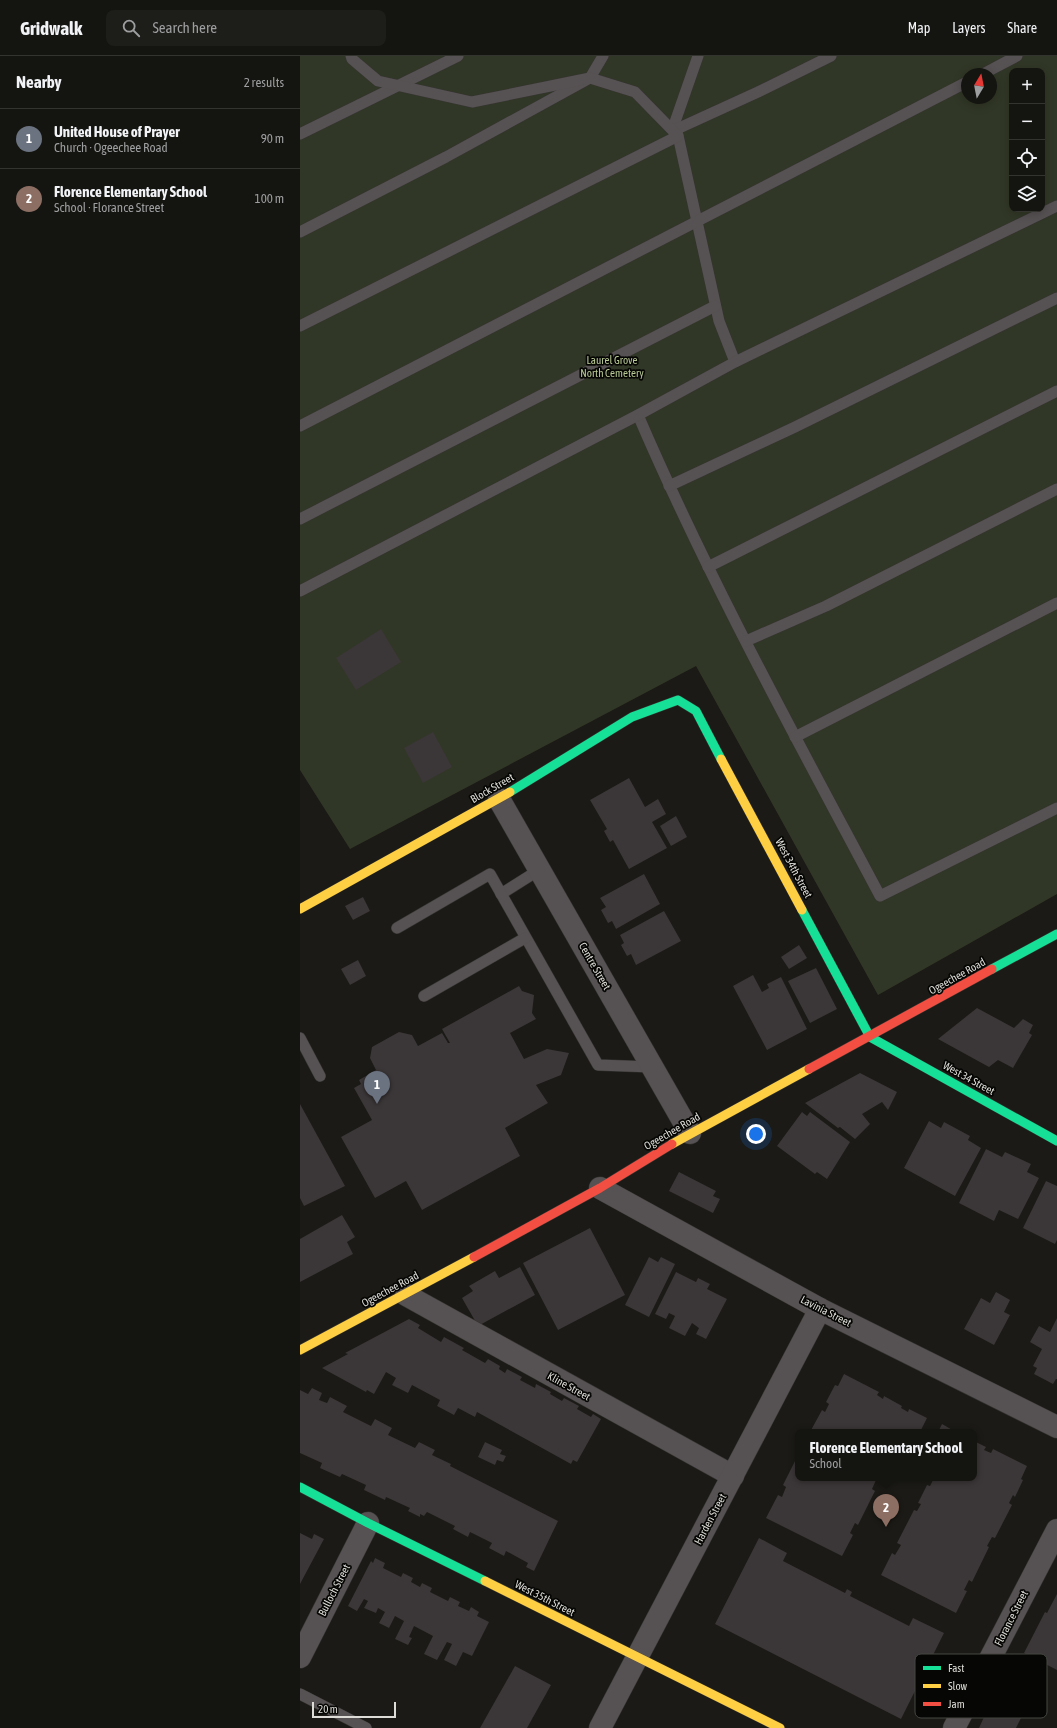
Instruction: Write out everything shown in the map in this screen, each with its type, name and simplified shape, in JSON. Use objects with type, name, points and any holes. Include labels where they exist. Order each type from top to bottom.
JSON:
[{"type":"street","name":"Block Street","points":[[300,909],[498,799],[632,716],[678,700],[696,711]]},
{"type":"street","name":"West 34th Street","points":[[696,711],[870,1037]]},
{"type":"street","name":"Centre Street","points":[[498,799],[690,1133]]},
{"type":"street","name":"Ogeechee Road","points":[[300,1350],[406,1295],[600,1188],[690,1133],[870,1037],[1057,934]]},
{"type":"street","name":"West 34 Street","points":[[870,1037],[1057,1141]]},
{"type":"street","name":"Lavinia Street","points":[[600,1188],[820,1309],[1057,1427]]},
{"type":"street","name":"Kline Street","points":[[406,1295],[733,1476]]},
{"type":"street","name":"Harden Street","points":[[600,1728],[820,1309]]},
{"type":"street","name":"West 35th Street","points":[[300,1487],[368,1523],[780,1728]]},
{"type":"street","name":"Bulloch Street","points":[[300,1658],[368,1523]]},
{"type":"street","name":"Florance Street","points":[[996,1654],[1051,1557],[1057,1530]]},
{"type":"street","name":"Florance Street","points":[[954,1728],[960,1718]]},
{"type":"lane","points":[[351,56],[352,59],[378,81],[472,102],[590,78],[635,92],[677,132]]},
{"type":"lane","points":[[300,134],[458,56]]},
{"type":"lane","points":[[300,232],[446,157],[590,78],[603,56]]},
{"type":"lane","points":[[698,56],[675,122],[715,306],[719,321],[735,362]]},
{"type":"lane","points":[[300,326],[677,132],[831,56]]},
{"type":"lane","points":[[994,68],[1017,56]]},
{"type":"lane","points":[[300,426],[696,220],[860,139],[961,85]]},
{"type":"lane","points":[[300,591],[638,415],[735,362],[1057,206]]},
{"type":"lane","points":[[669,486],[795,427],[1057,298]]},
{"type":"lane","points":[[300,520],[715,306]]},
{"type":"lane","points":[[708,567],[1057,391]]},
{"type":"lane","points":[[638,415],[669,486],[708,567],[880,896],[1057,808]]},
{"type":"lane","points":[[746,641],[826,606],[1057,489]]},
{"type":"lane","points":[[796,737],[1057,603]]},
{"type":"lane","points":[[501,894],[540,870]]},
{"type":"lane","points":[[397,928],[490,874],[598,1065],[652,1067]]},
{"type":"lane","points":[[424,996],[525,938]]},
{"type":"lane","points":[[300,1038],[320,1076]]},
{"type":"lane","points":[[300,1694],[366,1728]]},
{"type":"green space","name":"Laurel Grove North Cemetery","points":[[300,56],[1057,56],[1057,894],[878,995],[696,666],[350,849],[300,770]]},
{"type":"building","points":[[381,629],[401,662],[356,690],[336,658]]},
{"type":"building","points":[[433,732],[452,767],[423,783],[404,748]]},
{"type":"building","points":[[629,778],[645,807],[658,799],[666,814],[652,822],[667,848],[629,869],[613,840],[610,842],[604,831],[607,829],[590,800]]},
{"type":"building","points":[[676,816],[687,837],[671,846],[660,826]]},
{"type":"building","points":[[644,874],[660,904],[616,929],[612,921],[608,923],[601,910],[606,907],[600,898]]},
{"type":"building","points":[[363,897],[370,911],[353,920],[345,906]]},
{"type":"building","points":[[664,911],[681,941],[636,965],[631,954],[627,956],[621,945],[624,943],[620,935]]},
{"type":"building","points":[[799,945],[807,958],[789,969],[781,957]]},
{"type":"building","points":[[358,960],[366,976],[350,985],[341,969]]},
{"type":"building","points":[[816,968],[837,1009],[810,1023],[788,981]]},
{"type":"building","points":[[753,975],[762,992],[769,988],[767,984],[781,977],[807,1029],[767,1050],[733,986]]},
{"type":"building","points":[[519,986],[522,991],[534,995],[532,1013],[536,1019],[510,1033],[524,1059],[547,1049],[569,1053],[561,1075],[536,1085],[548,1103],[505,1128],[520,1156],[422,1210],[406,1181],[375,1198],[341,1137],[372,1120],[354,1088],[361,1084],[359,1080],[376,1070],[370,1058],[372,1047],[399,1032],[412,1035],[418,1046],[442,1033],[448,1043],[450,1043],[442,1029]]},
{"type":"building","points":[[977,1008],[1014,1028],[1023,1019],[1033,1025],[1029,1033],[1032,1035],[1013,1068],[998,1060],[989,1067],[938,1039]]},
{"type":"building","points":[[860,1073],[897,1092],[888,1110],[882,1102],[862,1114],[870,1124],[855,1139],[805,1103]]},
{"type":"building","points":[[300,1104],[345,1186],[304,1206],[300,1198]]},
{"type":"building","points":[[802,1112],[807,1116],[810,1112],[850,1142],[827,1179],[817,1172],[815,1174],[777,1146]]},
{"type":"building","points":[[929,1121],[941,1128],[944,1122],[970,1136],[968,1140],[981,1148],[955,1196],[904,1168]]},
{"type":"building","points":[[986,1149],[1002,1157],[1005,1152],[1031,1164],[1027,1172],[1039,1178],[1018,1219],[999,1210],[994,1221],[959,1203]]},
{"type":"building","points":[[679,1172],[716,1191],[713,1196],[720,1199],[713,1213],[669,1191]]},
{"type":"building","points":[[1046,1181],[1057,1186],[1057,1240],[1055,1244],[1023,1228]]},
{"type":"building","points":[[342,1215],[355,1237],[347,1242],[353,1254],[300,1282],[300,1239]]},
{"type":"building","points":[[590,1228],[625,1295],[558,1330],[523,1263]]},
{"type":"building","points":[[649,1257],[658,1262],[661,1257],[675,1264],[649,1317],[625,1305]]},
{"type":"building","points":[[520,1267],[535,1295],[478,1326],[462,1298],[473,1291],[469,1286],[495,1271],[499,1278]]},
{"type":"building","points":[[676,1272],[696,1282],[698,1278],[710,1284],[707,1289],[727,1299],[706,1339],[696,1334],[699,1328],[692,1323],[685,1336],[669,1328],[675,1316],[669,1313],[666,1319],[655,1314]]},
{"type":"building","points":[[996,1292],[1010,1300],[1004,1312],[1010,1315],[994,1345],[964,1329],[981,1298],[990,1303]]},
{"type":"building","points":[[1057,1318],[1057,1379],[1053,1384],[1034,1374],[1037,1368],[1033,1366],[1042,1349],[1030,1342],[1039,1326],[1050,1332]]},
{"type":"building","points":[[409,1319],[420,1325],[418,1328],[441,1342],[444,1337],[464,1348],[462,1350],[485,1363],[488,1359],[500,1366],[499,1369],[505,1373],[507,1369],[522,1377],[520,1380],[535,1388],[536,1384],[551,1392],[550,1394],[562,1401],[564,1398],[579,1406],[577,1409],[591,1417],[593,1414],[601,1419],[577,1462],[573,1460],[571,1464],[477,1412],[475,1417],[458,1408],[454,1415],[437,1406],[440,1400],[412,1385],[408,1393],[392,1385],[396,1378],[386,1372],[374,1394],[367,1390],[366,1392],[322,1368],[348,1354],[345,1353]]},
{"type":"building","points":[[844,1374],[879,1392],[877,1395],[883,1399],[884,1396],[902,1406],[901,1408],[908,1412],[909,1409],[927,1418],[922,1429],[812,1429],[822,1410],[825,1412],[829,1404],[826,1402],[835,1385],[838,1386]]},
{"type":"building","points":[[312,1388],[322,1393],[319,1400],[327,1403],[330,1397],[347,1406],[343,1412],[371,1426],[375,1419],[392,1428],[388,1435],[415,1448],[419,1442],[435,1450],[432,1455],[451,1464],[450,1466],[558,1521],[534,1571],[526,1567],[528,1563],[506,1551],[504,1556],[489,1548],[492,1543],[470,1532],[468,1537],[453,1529],[455,1526],[427,1512],[424,1516],[420,1514],[420,1517],[408,1511],[410,1508],[386,1497],[385,1500],[364,1490],[366,1485],[342,1474],[340,1477],[320,1468],[322,1463],[300,1453],[300,1390],[308,1394]]},
{"type":"building","points":[[942,1424],[951,1429],[940,1429]]},
{"type":"building","points":[[485,1442],[502,1450],[500,1454],[506,1456],[503,1462],[497,1460],[495,1465],[478,1457]]},
{"type":"building","points":[[977,1442],[986,1447],[984,1450],[991,1453],[993,1449],[1027,1466],[1021,1479],[1023,1480],[1015,1497],[1013,1495],[1009,1503],[1012,1505],[995,1538],[992,1537],[987,1546],[989,1547],[972,1582],[969,1580],[964,1590],[967,1591],[956,1613],[881,1575],[892,1553],[895,1555],[901,1545],[897,1543],[914,1510],[917,1511],[921,1504],[918,1503],[927,1485],[930,1486],[932,1481],[977,1481]]},
{"type":"building","points":[[795,1461],[795,1481],[876,1481],[872,1489],[875,1491],[858,1525],[855,1523],[850,1533],[853,1535],[842,1556],[766,1518],[778,1495],[782,1497],[786,1487],[783,1485]]},
{"type":"building","points":[[300,1533],[312,1539],[314,1534],[324,1539],[300,1584]]},
{"type":"building","points":[[759,1538],[787,1553],[783,1561],[845,1593],[847,1589],[852,1592],[850,1596],[909,1626],[913,1618],[944,1633],[934,1654],[915,1654],[915,1691],[901,1719],[715,1624]]},
{"type":"building","points":[[375,1558],[385,1563],[383,1568],[401,1577],[403,1573],[413,1578],[411,1582],[420,1587],[422,1583],[432,1588],[430,1592],[448,1601],[450,1597],[460,1602],[458,1606],[469,1611],[471,1607],[479,1612],[477,1616],[489,1622],[472,1656],[463,1652],[456,1666],[444,1660],[452,1644],[447,1642],[437,1660],[424,1654],[433,1636],[414,1626],[409,1637],[412,1638],[408,1645],[395,1639],[404,1621],[395,1616],[389,1628],[379,1623],[385,1612],[378,1608],[376,1613],[364,1608],[368,1601],[364,1599],[357,1611],[348,1606],[371,1561],[373,1563]]},
{"type":"building","points":[[1057,1594],[1057,1670],[1047,1665],[1047,1654],[1024,1653],[1045,1612],[1047,1613]]},
{"type":"building","points":[[515,1666],[551,1685],[527,1728],[480,1728]]},
{"type":"building","points":[[984,1718],[1021,1718],[1016,1728],[979,1728]]},
{"type":"traffic: fast","points":[[510,792],[632,717],[678,700],[696,711],[721,759]]},
{"type":"traffic: fast","points":[[802,910],[870,1037],[1057,1141]]},
{"type":"traffic: fast","points":[[992,969],[1057,934]]},
{"type":"traffic: fast","points":[[300,1487],[368,1523],[485,1581]]},
{"type":"traffic: slow","points":[[721,759],[802,910]]},
{"type":"traffic: slow","points":[[300,909],[510,792]]},
{"type":"traffic: slow","points":[[672,1144],[809,1069]]},
{"type":"traffic: slow","points":[[300,1350],[474,1257]]},
{"type":"traffic: slow","points":[[485,1581],[780,1728]]},
{"type":"traffic: jam","points":[[809,1069],[992,969]]},
{"type":"traffic: jam","points":[[474,1257],[600,1188],[672,1144]]},
{"type":"place","name":"United House of Prayer","points":[[377,1104]]},
{"type":"place","name":"Florence Elementary School","points":[[886,1527]]}]
